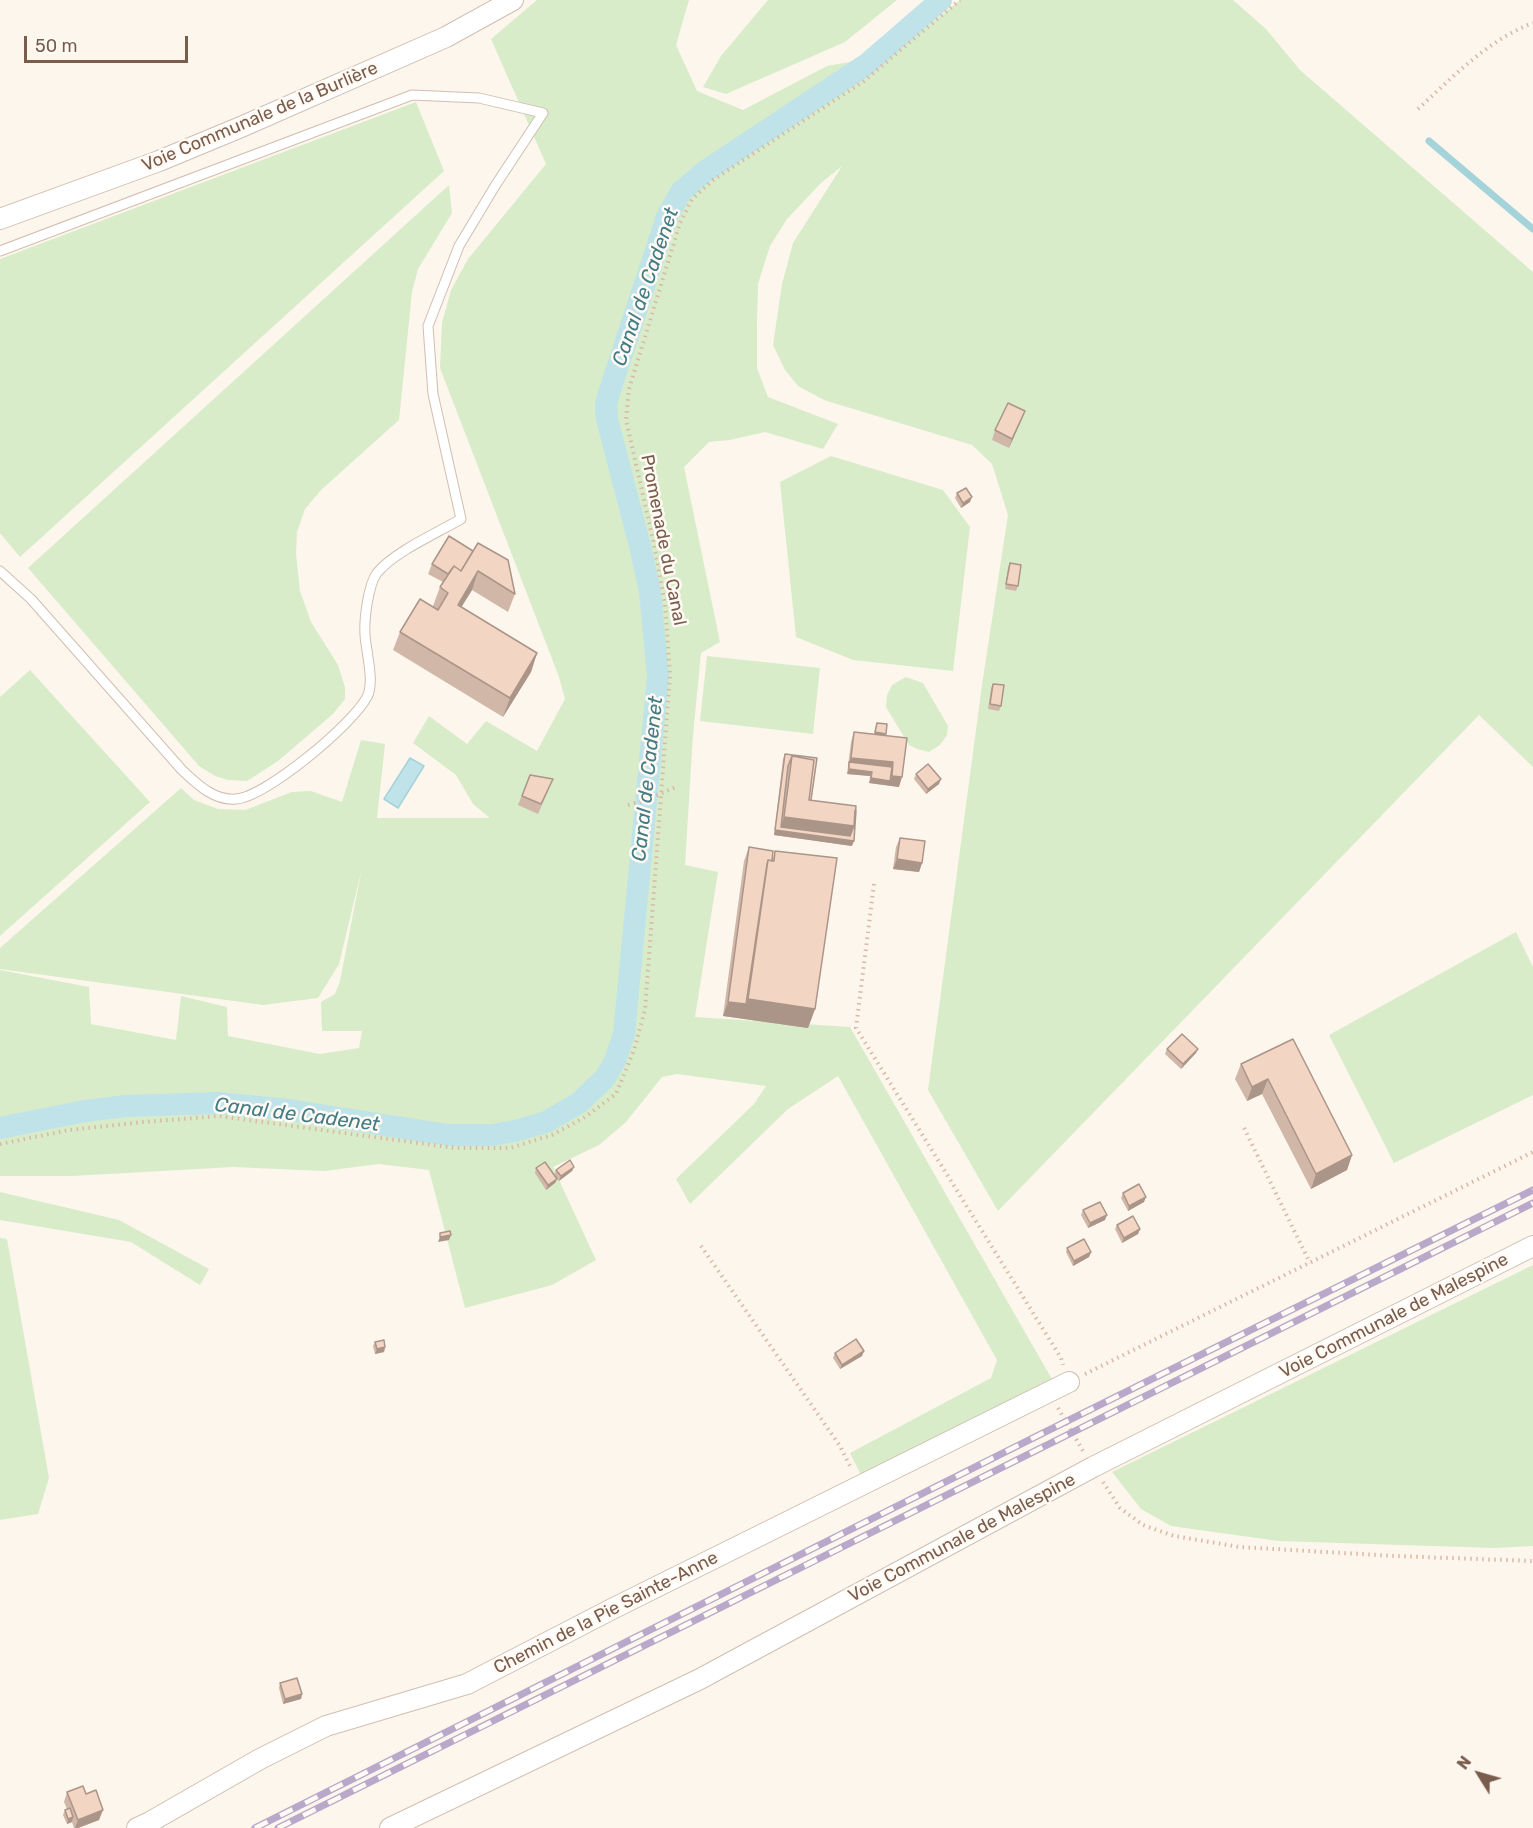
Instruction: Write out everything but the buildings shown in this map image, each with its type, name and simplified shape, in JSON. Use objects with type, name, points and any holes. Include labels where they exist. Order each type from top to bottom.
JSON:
[{"type":"street","name":"Voie Communale de la Burlière","points":[[0,219],[159,161],[241,127],[446,37],[513,0]]},
{"type":"street","name":"Voie Communale de Malespine","points":[[390,1828],[700,1679],[1094,1467],[1533,1246]]},
{"type":"street","name":"Chemin de la Pie Sainte-Anne","points":[[137,1828],[260,1759],[327,1726],[467,1684],[612,1609],[1069,1382]]},
{"type":"lane","points":[[0,251],[412,95],[479,98],[543,113],[459,246],[428,326],[433,394],[461,519],[394,557],[376,574],[368,596],[365,634],[370,665],[369,696],[357,711],[316,750],[256,794],[237,799],[221,798],[208,792],[182,770],[31,599],[0,572]]},
{"type":"path","name":"Promenade du Canal","points":[[0,1144],[69,1130],[219,1116],[455,1148],[510,1148],[552,1135],[585,1117],[616,1094],[634,1050],[645,1011],[670,675],[665,604],[626,420],[629,389],[680,223],[692,199],[713,180],[864,81],[960,0]]},
{"type":"path","points":[[1418,109],[1477,55],[1515,30],[1533,23]]},
{"type":"path","points":[[628,805],[676,788]]},
{"type":"path","points":[[874,884],[856,1028],[1061,1358],[1069,1382],[1058,1409],[1120,1508],[1143,1525],[1174,1536],[1240,1547],[1406,1557],[1533,1561]]},
{"type":"path","points":[[1244,1128],[1310,1263]]},
{"type":"path","points":[[1069,1382],[1533,1152]]},
{"type":"path","points":[[701,1246],[840,1446],[853,1473],[852,1490]]},
{"type":"green space","points":[[537,0],[689,0],[676,45],[697,91],[743,110],[827,66],[893,54],[960,0],[1233,0],[1266,29],[1300,70],[1533,272],[1533,767],[1479,715],[998,1211],[928,1090],[982,685],[1008,515],[992,464],[972,445],[824,400],[798,386],[785,370],[773,345],[782,284],[793,243],[842,166],[821,183],[787,219],[770,246],[758,284],[757,324],[757,368],[768,397],[838,424],[823,449],[765,432],[709,442],[684,467],[720,642],[701,653],[693,735],[685,865],[718,872],[695,1017],[850,1027],[1053,1381],[862,1477],[850,1453],[991,1378],[997,1360],[838,1076],[788,1109],[690,1204],[676,1179],[754,1104],[766,1086],[677,1074],[662,1077],[626,1122],[599,1145],[553,1167],[596,1260],[552,1285],[465,1308],[429,1170],[379,1164],[324,1171],[233,1167],[72,1176],[0,1176],[0,970],[89,987],[91,1024],[176,1040],[181,996],[227,1007],[228,1036],[320,1054],[359,1048],[362,1031],[322,1031],[321,1002],[335,994],[340,981],[362,868],[339,964],[318,998],[263,1005],[0,969],[0,948],[181,788],[194,800],[218,809],[245,810],[292,792],[311,791],[342,802],[361,740],[385,744],[377,818],[490,818],[473,804],[456,775],[413,743],[429,716],[467,744],[486,721],[537,751],[565,699],[559,677],[440,368],[442,323],[451,290],[468,259],[546,164],[491,39]]},
{"type":"green space","points":[[768,0],[897,0],[845,42],[726,94],[703,87],[721,56]]},
{"type":"green space","points":[[416,102],[444,171],[20,557],[0,533],[0,259]]},
{"type":"green space","points":[[449,185],[452,213],[418,269],[412,292],[399,420],[321,490],[305,509],[297,532],[296,553],[300,591],[311,622],[338,665],[345,687],[345,699],[333,714],[278,761],[247,781],[228,780],[215,776],[199,766],[28,568]]},
{"type":"green space","points":[[831,456],[943,490],[970,527],[953,671],[853,660],[796,637],[780,482]]},
{"type":"green space","points":[[707,656],[820,668],[813,734],[700,721]]},
{"type":"green space","points":[[30,670],[150,802],[0,936],[0,697]]},
{"type":"green space","points":[[906,677],[923,683],[948,726],[947,735],[940,745],[929,752],[909,745],[886,707],[887,695],[892,685]]},
{"type":"green space","points":[[1516,932],[1533,967],[1533,1095],[1394,1163],[1329,1035]]},
{"type":"green space","points":[[0,1192],[119,1220],[209,1269],[200,1285],[131,1242],[0,1220]]},
{"type":"green space","points":[[0,1238],[7,1239],[49,1478],[38,1514],[0,1520]]},
{"type":"green space","points":[[1533,1265],[1533,1546],[1494,1548],[1278,1541],[1171,1526],[1141,1509],[1112,1472]]},
{"type":"water","points":[[410,758],[424,766],[398,808],[384,799]]},
{"type":"waterway","name":"Canal de Cadenet","points":[[0,1128],[85,1111],[126,1106],[219,1103],[289,1110],[448,1135],[492,1135],[546,1122],[579,1103],[605,1078],[615,1061],[624,1034],[658,676],[650,592],[607,419],[606,405],[609,393],[667,217],[681,192],[704,172],[867,64],[941,0]]},
{"type":"waterway","points":[[1429,141],[1533,229]]},
{"type":"railway","points":[[255,1828],[1533,1190]]},
{"type":"railway","points":[[278,1828],[1533,1203]]}]
